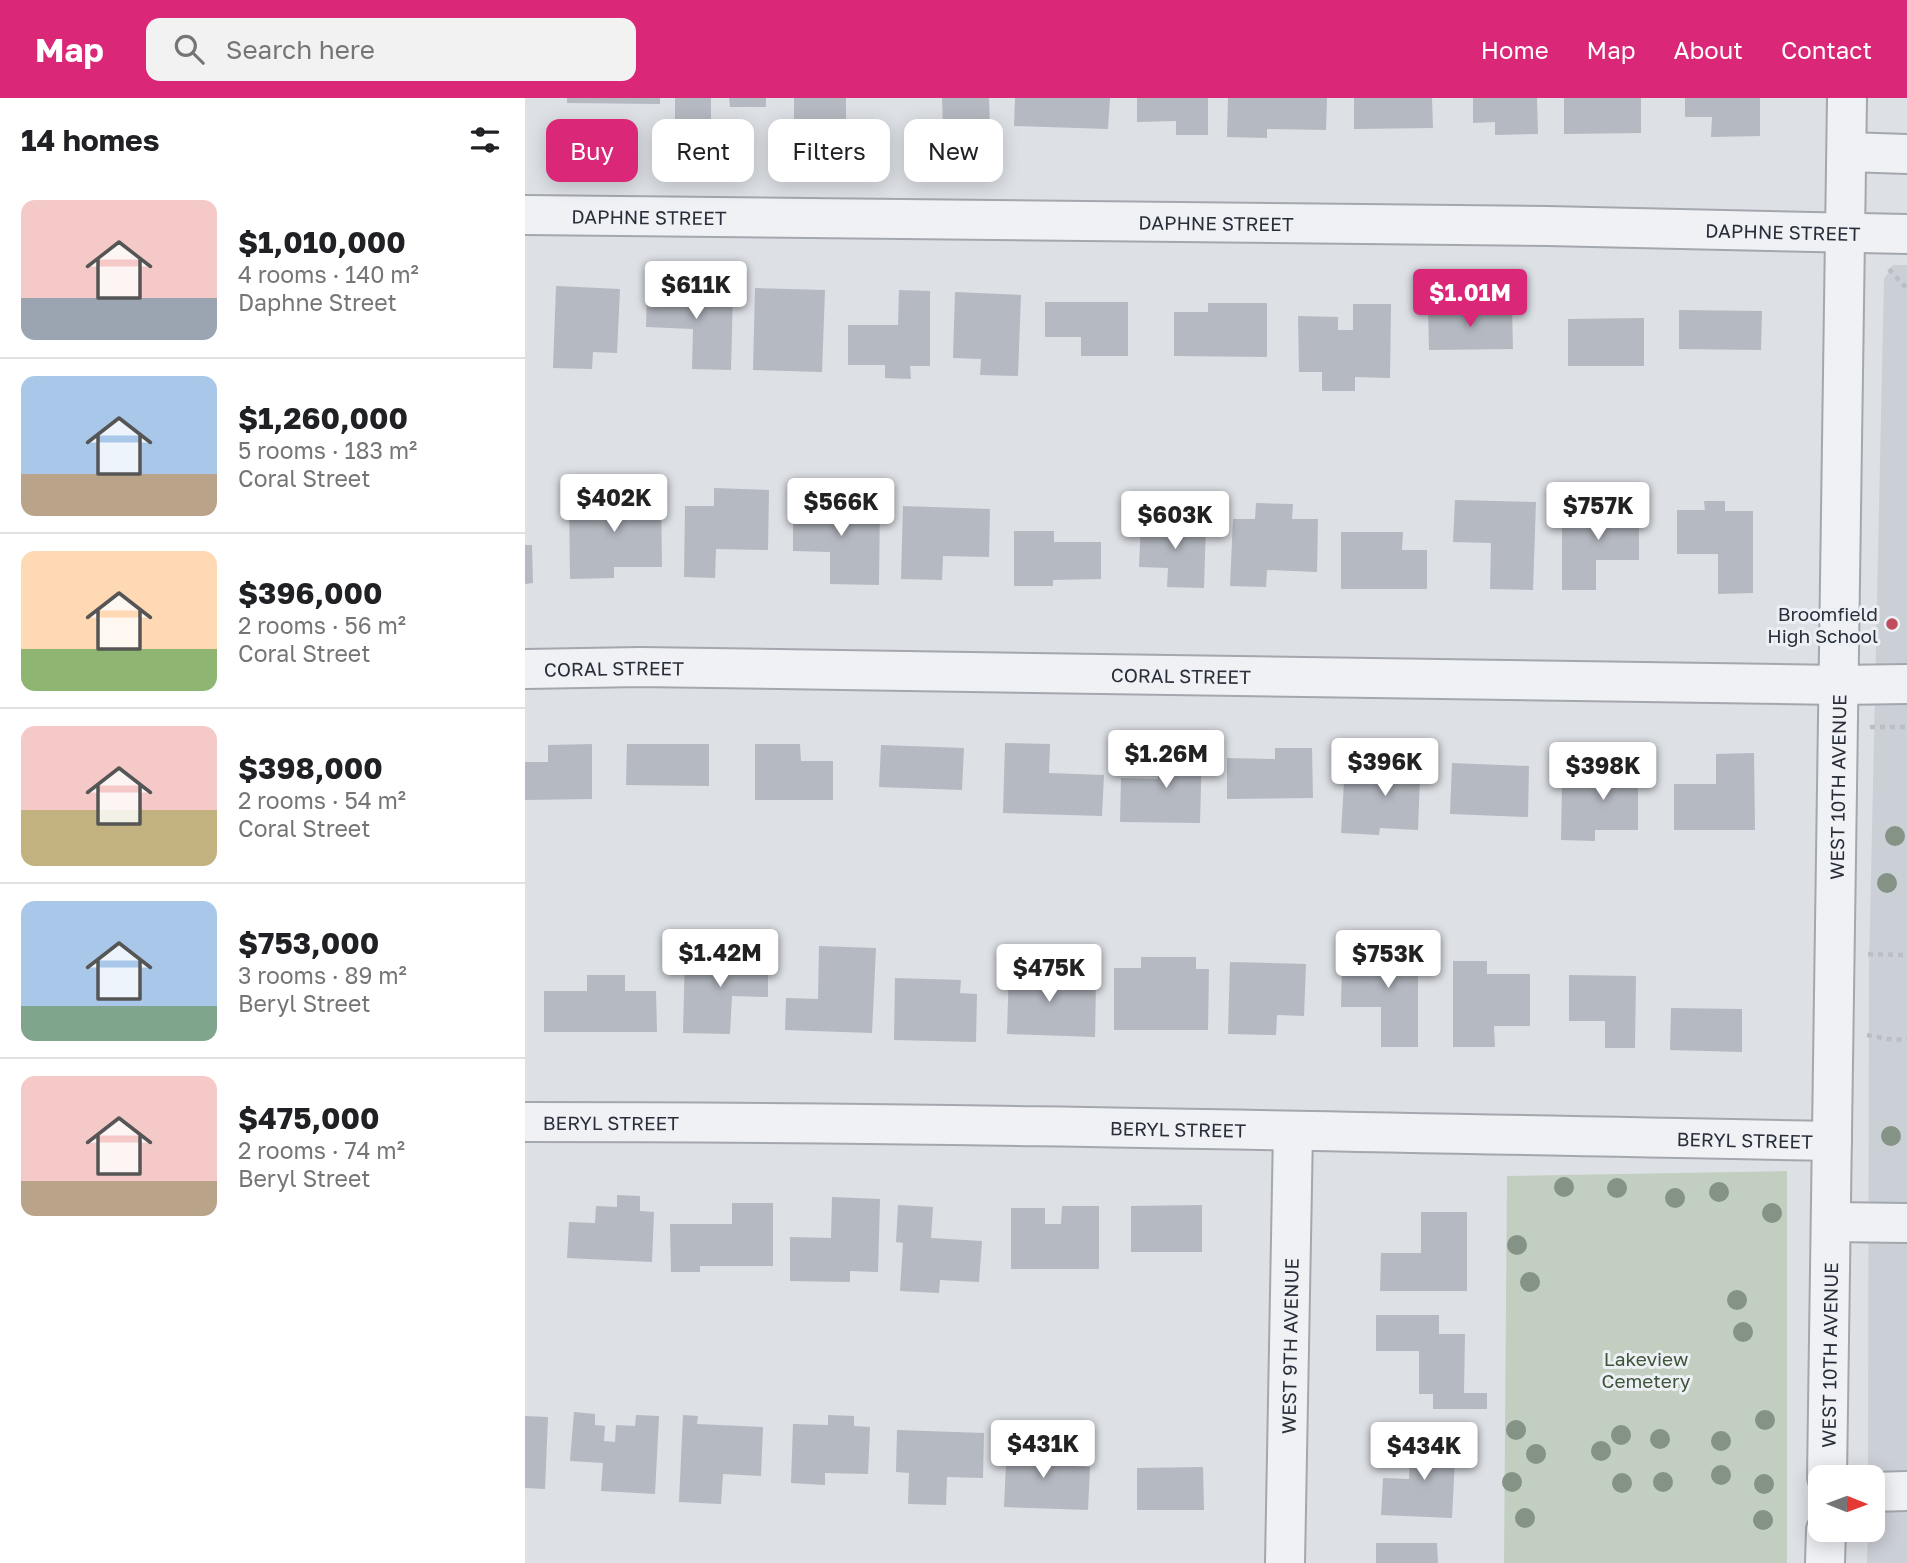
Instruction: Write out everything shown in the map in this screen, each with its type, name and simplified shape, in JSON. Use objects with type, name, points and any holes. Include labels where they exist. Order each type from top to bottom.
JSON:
[{"type":"street","name":"WEST 10TH AVENUE","points":[[1827,1465],[1847,98]]},
{"type":"street","points":[[1847,152],[1907,154]]},
{"type":"street","name":"DAPHNE STREET","points":[[525,215],[1846,232],[1895,249]]},
{"type":"street","name":"CORAL STREET","points":[[525,669],[654,667],[1907,684]]},
{"type":"street","name":"BERYL STREET","points":[[525,1122],[1293,1131],[1832,1141]]},
{"type":"street","name":"WEST 9TH AVENUE","points":[[1285,1563],[1293,1131]]},
{"type":"street","points":[[1831,1222],[1907,1223]]},
{"type":"street","points":[[1885,1492],[1907,1492]]},
{"type":"street","points":[[1825,1563],[1826,1542]]},
{"type":"path","points":[[1895,249],[1907,289]]},
{"type":"path","points":[[1870,727],[1907,727]]},
{"type":"path","points":[[1867,954],[1907,954]]},
{"type":"path","points":[[1866,1035],[1894,1041],[1907,1039]]},
{"type":"shaded area","name":"Broomfield High School","points":[[1893,265],[1907,265],[1907,1563],[1867,1563],[1868,1542],[1885,1542],[1885,1465],[1868,1465],[1869,969],[1884,279]]},
{"type":"green space","name":"Lakeview Cemetery","points":[[1787,1171],[1787,1563],[1504,1563],[1507,1176]]},
{"type":"building","points":[[567,98],[660,98],[660,104],[567,103]]},
{"type":"building","points":[[675,98],[711,98],[711,119],[675,119]]},
{"type":"building","points":[[729,98],[766,98],[766,107],[730,107]]},
{"type":"building","points":[[794,98],[846,98],[846,119],[794,119]]},
{"type":"building","points":[[942,98],[989,98],[990,119],[943,119]]},
{"type":"building","points":[[1015,98],[1110,98],[1108,129],[1014,126]]},
{"type":"building","points":[[1137,98],[1208,98],[1208,135],[1176,135],[1176,121],[1137,122]]},
{"type":"building","points":[[1228,98],[1327,98],[1326,130],[1267,129],[1267,138],[1227,137]]},
{"type":"building","points":[[1354,98],[1432,98],[1433,128],[1354,129]]},
{"type":"building","points":[[1473,98],[1537,98],[1538,134],[1495,135],[1495,122],[1473,123]]},
{"type":"building","points":[[1564,98],[1641,98],[1641,133],[1564,134]]},
{"type":"building","points":[[1685,98],[1760,98],[1760,136],[1711,137],[1712,117],[1685,117]]},
{"type":"building","points":[[556,286],[620,289],[617,353],[593,352],[592,369],[553,368]]},
{"type":"building","points":[[647,286],[733,290],[731,370],[692,369],[693,329],[646,327]]},
{"type":"building","points":[[755,288],[825,290],[822,372],[753,370]]},
{"type":"building","points":[[899,290],[930,291],[930,366],[910,366],[911,379],[885,378],[885,365],[848,365],[848,325],[898,325]]},
{"type":"building","points":[[955,292],[1021,295],[1018,376],[980,375],[981,359],[953,358]]},
{"type":"building","points":[[1045,302],[1128,302],[1128,356],[1081,356],[1081,337],[1045,337]]},
{"type":"building","points":[[1208,303],[1267,303],[1267,357],[1174,356],[1174,312],[1208,312]]},
{"type":"building","points":[[1353,304],[1391,304],[1390,378],[1355,377],[1355,391],[1322,391],[1322,372],[1299,372],[1298,316],[1338,317],[1338,330],[1353,330]]},
{"type":"building","points":[[1512,308],[1513,349],[1429,350],[1428,309]]},
{"type":"building","points":[[1679,310],[1762,311],[1761,350],[1679,349]]},
{"type":"building","points":[[1644,318],[1644,366],[1568,366],[1568,319]]},
{"type":"building","points":[[714,488],[769,490],[768,550],[716,549],[715,578],[684,577],[685,506],[714,506]]},
{"type":"building","points":[[569,495],[661,495],[662,567],[614,567],[614,578],[570,579]]},
{"type":"building","points":[[1455,500],[1536,502],[1533,590],[1490,589],[1491,543],[1453,542]]},
{"type":"building","points":[[793,501],[880,501],[879,585],[830,584],[830,552],[793,551]]},
{"type":"building","points":[[1599,501],[1639,501],[1639,560],[1596,560],[1596,590],[1562,590],[1562,515],[1599,515]]},
{"type":"building","points":[[1704,501],[1725,501],[1725,511],[1753,511],[1753,593],[1718,594],[1718,554],[1677,554],[1677,510],[1705,510]]},
{"type":"building","points":[[1256,503],[1293,504],[1292,519],[1318,519],[1317,572],[1267,570],[1266,587],[1230,586],[1233,519],[1255,519]]},
{"type":"building","points":[[903,506],[990,509],[989,557],[943,556],[942,580],[901,579]]},
{"type":"building","points":[[1141,520],[1206,523],[1204,588],[1167,587],[1168,568],[1139,567]]},
{"type":"building","points":[[1014,531],[1054,531],[1054,542],[1101,542],[1101,579],[1053,580],[1053,586],[1014,586]]},
{"type":"building","points":[[1341,532],[1403,532],[1402,550],[1427,550],[1427,589],[1341,589]]},
{"type":"building","points":[[525,545],[532,545],[533,583],[525,584]]},
{"type":"building","points":[[1005,743],[1050,744],[1049,773],[1104,775],[1102,816],[1003,813]]},
{"type":"building","points":[[592,744],[592,799],[525,800],[525,762],[548,762],[548,745]]},
{"type":"building","points":[[627,744],[709,744],[709,786],[626,785]]},
{"type":"building","points":[[755,744],[800,744],[801,761],[833,761],[833,800],[755,800]]},
{"type":"building","points":[[881,745],[964,748],[962,790],[879,787]]},
{"type":"building","points":[[1158,748],[1202,749],[1200,823],[1120,822],[1121,778],[1158,779]]},
{"type":"building","points":[[1275,748],[1312,748],[1313,798],[1227,799],[1227,758],[1275,759]]},
{"type":"building","points":[[1386,750],[1421,752],[1418,830],[1380,828],[1379,835],[1341,833],[1344,782],[1385,784]]},
{"type":"building","points":[[1754,753],[1755,830],[1674,830],[1674,784],[1716,784],[1716,754]]},
{"type":"building","points":[[1605,756],[1638,756],[1638,830],[1595,830],[1595,841],[1561,840],[1562,785],[1605,785]]},
{"type":"building","points":[[1452,763],[1529,766],[1528,817],[1450,814]]},
{"type":"building","points":[[1376,939],[1418,939],[1418,1047],[1381,1047],[1381,1007],[1341,1007],[1342,962],[1375,962]]},
{"type":"building","points":[[819,946],[876,948],[872,1033],[785,1030],[786,998],[818,999]]},
{"type":"building","points":[[685,954],[768,956],[768,997],[732,996],[730,1034],[683,1033]]},
{"type":"building","points":[[1141,957],[1196,957],[1196,969],[1209,969],[1208,1030],[1114,1030],[1114,968],[1141,968]]},
{"type":"building","points":[[1453,961],[1487,961],[1487,974],[1530,974],[1530,1026],[1494,1026],[1495,1047],[1453,1047]]},
{"type":"building","points":[[1230,962],[1306,964],[1304,1016],[1277,1015],[1276,1035],[1228,1034]]},
{"type":"building","points":[[1009,967],[1063,968],[1063,983],[1096,984],[1095,1037],[1007,1034]]},
{"type":"building","points":[[587,975],[625,975],[625,991],[656,991],[657,1032],[544,1032],[544,991],[587,991]]},
{"type":"building","points":[[1569,975],[1636,976],[1635,1048],[1605,1048],[1605,1021],[1569,1021]]},
{"type":"building","points":[[895,978],[961,980],[960,993],[977,994],[976,1042],[894,1040]]},
{"type":"building","points":[[1671,1008],[1742,1009],[1742,1052],[1670,1050]]},
{"type":"building","points":[[617,1195],[640,1196],[640,1211],[654,1212],[652,1262],[567,1258],[569,1222],[595,1223],[596,1206],[617,1207]]},
{"type":"building","points":[[832,1197],[880,1199],[878,1272],[850,1271],[850,1282],[790,1281],[790,1237],[831,1238]]},
{"type":"building","points":[[732,1203],[773,1203],[773,1266],[700,1266],[700,1272],[671,1272],[670,1224],[732,1224]]},
{"type":"building","points":[[898,1205],[933,1207],[931,1238],[982,1241],[979,1282],[940,1280],[939,1293],[900,1291],[903,1243],[896,1242]]},
{"type":"building","points":[[1202,1205],[1202,1252],[1131,1252],[1131,1206]]},
{"type":"building","points":[[1062,1206],[1099,1206],[1099,1269],[1011,1269],[1011,1208],[1045,1208],[1045,1224],[1061,1224]]},
{"type":"building","points":[[1421,1212],[1467,1212],[1467,1291],[1380,1291],[1381,1253],[1421,1253]]},
{"type":"building","points":[[1376,1315],[1439,1315],[1439,1334],[1465,1334],[1464,1393],[1487,1393],[1487,1409],[1433,1409],[1433,1394],[1419,1394],[1419,1351],[1376,1351]]},
{"type":"building","points":[[574,1412],[595,1414],[595,1425],[605,1426],[604,1441],[615,1442],[616,1425],[635,1426],[636,1415],[659,1416],[655,1494],[601,1491],[603,1463],[570,1461]]},
{"type":"building","points":[[683,1415],[698,1416],[697,1424],[763,1427],[761,1476],[723,1474],[721,1504],[679,1502]]},
{"type":"building","points":[[828,1415],[854,1416],[854,1426],[870,1427],[868,1474],[825,1473],[825,1485],[791,1483],[793,1424],[828,1425]]},
{"type":"building","points":[[525,1416],[548,1417],[545,1489],[525,1488]]},
{"type":"building","points":[[897,1430],[984,1433],[983,1478],[947,1477],[946,1505],[908,1504],[909,1473],[896,1472]]},
{"type":"building","points":[[1411,1438],[1456,1440],[1452,1518],[1381,1515],[1383,1478],[1409,1479]]},
{"type":"building","points":[[1007,1442],[1054,1444],[1053,1465],[1090,1467],[1088,1510],[1004,1507]]},
{"type":"building","points":[[1203,1467],[1204,1510],[1137,1510],[1137,1468]]},
{"type":"building","points":[[1376,1543],[1437,1543],[1438,1563],[1376,1563]]},
{"type":"place","name":"Broomfield High School","points":[[1892,624]]}]
